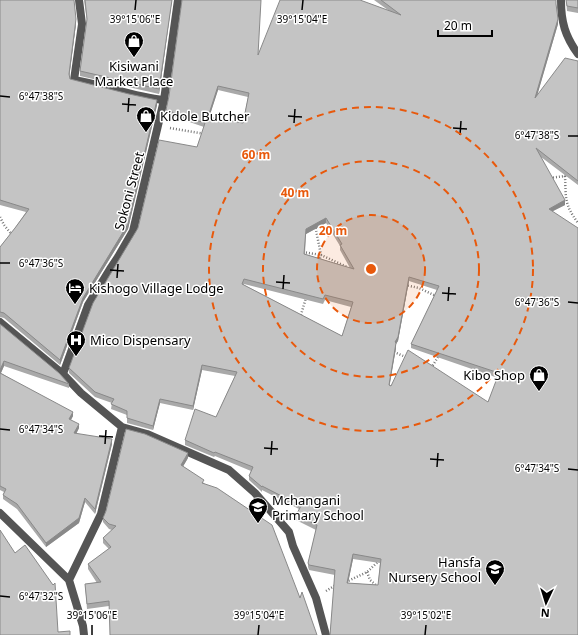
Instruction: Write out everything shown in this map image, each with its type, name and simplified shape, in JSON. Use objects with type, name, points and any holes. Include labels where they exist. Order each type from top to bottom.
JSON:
[{"type":"street","points":[[79,0],[82,24],[74,80],[85,81],[142,97],[164,100]]},
{"type":"street","name":"Sokoni Street","points":[[63,374],[88,305],[118,257],[132,231],[164,100],[178,0]]},
{"type":"street","points":[[560,0],[562,23],[566,34],[578,54]]},
{"type":"street","points":[[0,322],[63,374],[81,393],[122,427],[147,434],[230,470],[255,493],[289,532],[293,546],[316,598],[326,635]]},
{"type":"street","points":[[69,580],[101,514],[122,427]]},
{"type":"street","points":[[0,513],[69,580],[83,626],[84,635]]},
{"type":"path","points":[[158,126],[209,134]]},
{"type":"path","points":[[547,180],[565,176],[569,171]]},
{"type":"path","points":[[565,176],[567,205],[578,223]]},
{"type":"path","points":[[0,217],[11,236],[16,238]]},
{"type":"path","points":[[313,218],[321,255],[318,268]]},
{"type":"path","points":[[11,236],[15,231]]},
{"type":"path","points":[[300,252],[321,255],[353,270]]},
{"type":"path","points":[[400,283],[419,288],[442,299]]},
{"type":"path","points":[[419,288],[421,284]]},
{"type":"path","points":[[306,296],[300,318],[306,321]]},
{"type":"path","points":[[427,372],[438,359],[442,349]]},
{"type":"path","points":[[391,351],[413,360]]},
{"type":"path","points":[[345,583],[367,572],[381,559]]},
{"type":"path","points":[[367,572],[370,580],[377,586],[384,588]]},
{"type":"path","points":[[316,598],[339,584]]},
{"type":"building","points":[[0,0],[74,0],[76,19],[69,74],[70,79],[157,100],[128,224],[83,298],[60,360],[4,313],[0,312],[0,247],[29,209],[0,200]]},
{"type":"building","points":[[85,0],[172,0],[159,89],[80,71],[87,19]]},
{"type":"building","points":[[182,0],[261,0],[258,55],[280,0],[360,0],[401,15],[381,0],[556,0],[558,19],[535,98],[565,58],[578,61],[578,181],[536,148],[565,200],[549,209],[578,228],[578,635],[330,635],[335,570],[309,565],[308,563],[317,525],[296,515],[301,506],[262,487],[249,476],[253,467],[215,452],[214,453],[185,440],[195,409],[216,417],[237,372],[202,365],[193,406],[160,399],[153,426],[127,418],[127,411],[111,404],[114,399],[95,392],[69,368],[93,303],[138,228],[159,140],[197,147],[205,123],[166,110]],"holes":[[[218,86],[249,93],[243,123],[208,117]],[[326,218],[342,244],[340,245],[354,269],[304,254],[306,229]],[[409,277],[439,286],[411,344],[499,373],[488,402],[408,350],[391,386],[389,385],[395,342],[398,337]],[[244,279],[323,299],[325,295],[353,302],[342,336],[242,284]],[[353,554],[381,559],[378,585],[347,583]]]},
{"type":"building","points":[[566,0],[578,0],[578,8],[567,6]]},
{"type":"building","points":[[0,324],[59,373],[69,384],[4,361],[0,370]]},
{"type":"building","points":[[0,373],[73,412],[69,419],[79,424],[74,433],[112,439],[95,509],[85,498],[79,518],[46,543],[17,504],[3,495],[6,489],[0,486]]},
{"type":"building","points":[[126,429],[145,434],[188,453],[181,465],[204,480],[202,483],[217,488],[272,525],[300,598],[302,592],[317,635],[110,635],[109,601],[87,604],[85,584],[101,582],[88,564],[111,547],[103,538],[116,526],[109,524],[103,518]]},
{"type":"building","points":[[0,530],[15,553],[25,545],[53,585],[55,583],[58,632],[70,631],[70,635],[0,635]]},
{"type":"place","name":"Kisiwani Market Place","points":[[134,58]]},
{"type":"place","name":"Kidole Butcher","points":[[146,133]]},
{"type":"place","name":"Kishogo Village Lodge","points":[[75,305]]},
{"type":"place","name":"Mico Dispensary","points":[[76,357]]},
{"type":"place","name":"Kibo Shop","points":[[539,392]]},
{"type":"place","name":"Mchangani Primary School","points":[[258,524]]},
{"type":"place","name":"Hansfa Nursery School","points":[[495,586]]}]
